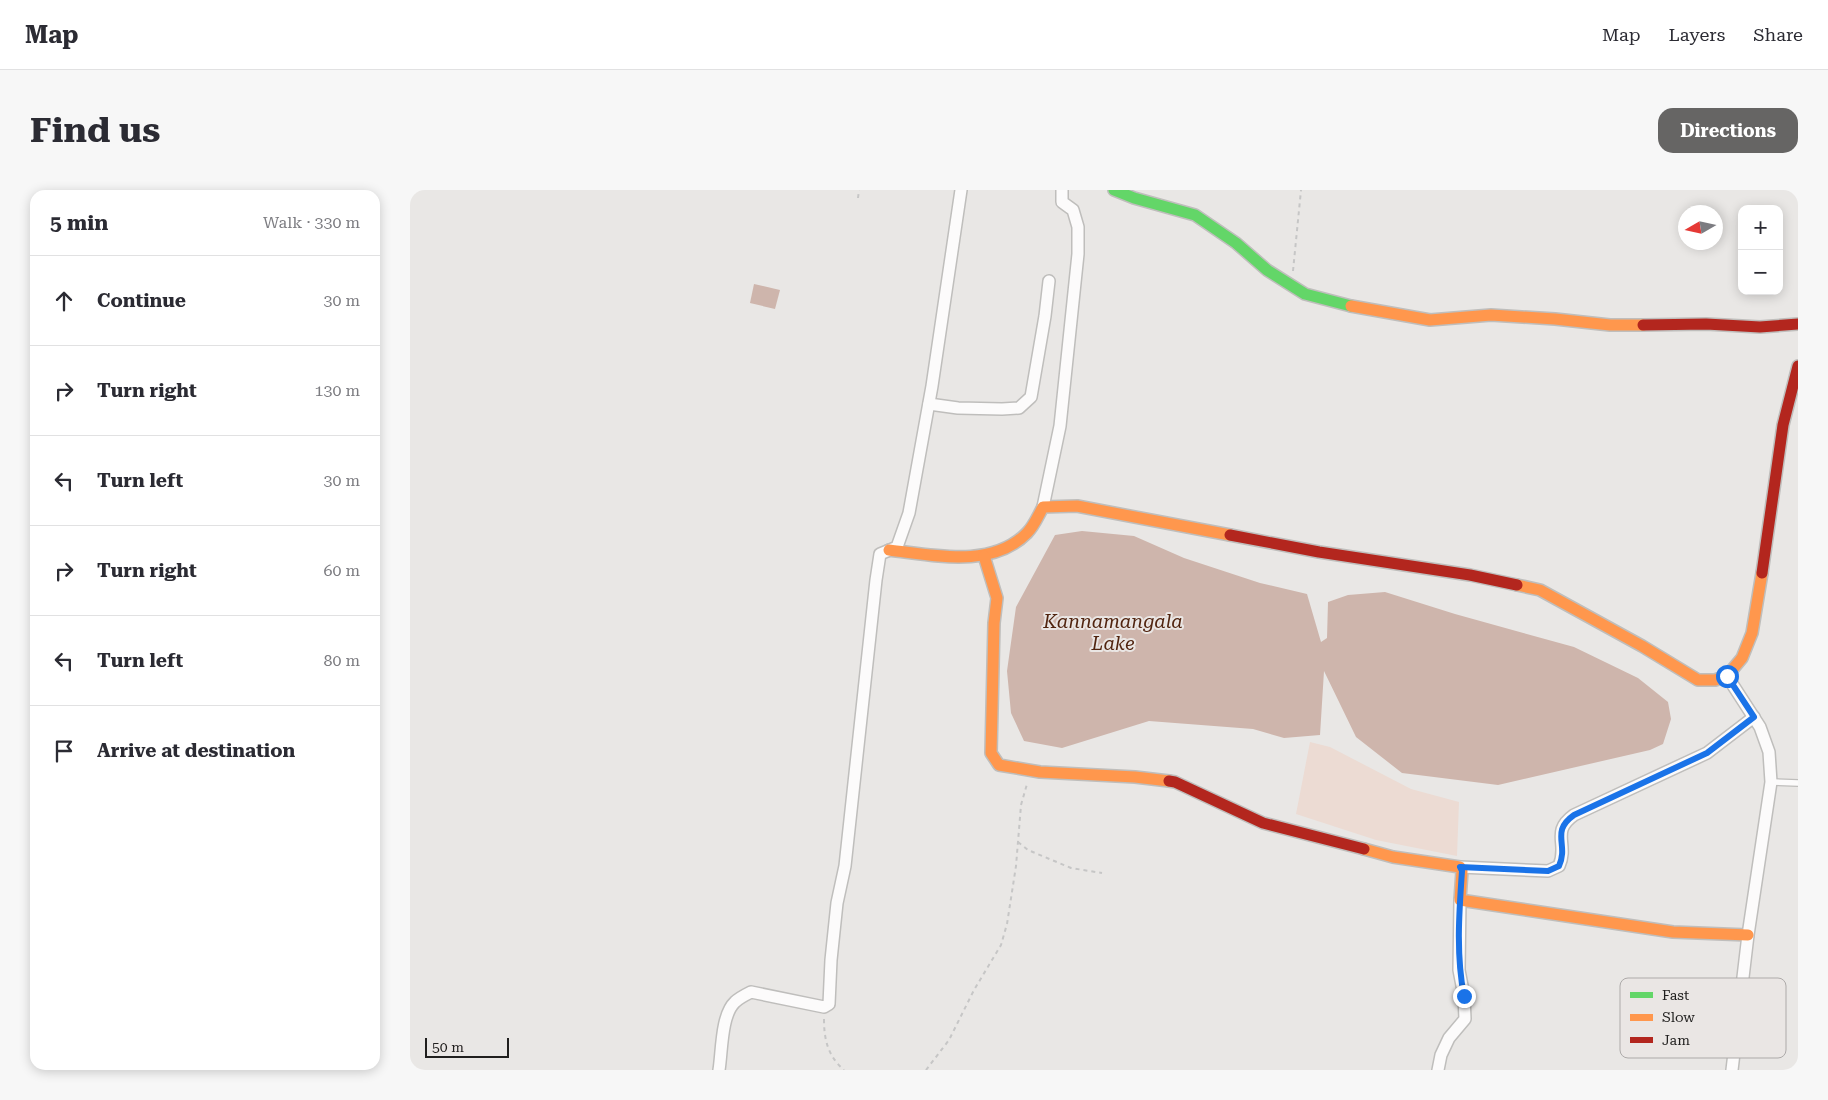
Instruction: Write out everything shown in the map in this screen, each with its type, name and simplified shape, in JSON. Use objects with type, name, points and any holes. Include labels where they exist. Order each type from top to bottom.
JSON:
[{"type":"street","points":[[720,1070],[726,1014],[733,1003],[740,998],[751,992],[824,1007],[829,1004],[837,903],[845,866],[880,554],[897,547],[909,513],[929,404],[961,190]]},
{"type":"street","points":[[889,550],[947,556],[984,556],[1011,547],[1026,534],[1043,507],[1060,426],[1078,254],[1078,227],[1073,210],[1062,202],[1062,190]]},
{"type":"street","points":[[1114,190],[1134,198],[1195,215],[1236,243],[1267,270],[1305,294],[1368,310],[1430,320],[1490,315],[1610,324],[1706,324],[1760,327],[1798,324]]},
{"type":"street","points":[[929,404],[1002,410],[1019,408],[1030,397],[1045,316],[1049,281]]},
{"type":"street","points":[[1043,507],[1077,506],[1319,552],[1443,570],[1540,590],[1642,646],[1698,680],[1715,680],[1727,676],[1742,658],[1752,633],[1770,525],[1783,425],[1798,366]]},
{"type":"street","points":[[984,556],[997,598],[991,753],[999,765],[1040,772],[1135,777],[1175,782],[1264,823],[1393,857],[1460,867],[1548,871],[1559,866],[1563,859],[1561,830],[1564,822],[1574,815],[1707,753],[1754,717]]},
{"type":"street","points":[[1727,676],[1754,717],[1769,752],[1771,782],[1743,978]]},
{"type":"street","points":[[1438,1070],[1441,1055],[1449,1038],[1465,1018],[1464,996],[1459,970],[1462,871],[1460,867]]},
{"type":"street","points":[[1460,900],[1673,932],[1748,935]]},
{"type":"lane","points":[[1771,782],[1798,783]]},
{"type":"path","points":[[858,198],[859,190]]},
{"type":"path","points":[[1292,286],[1301,190]]},
{"type":"path","points":[[926,1070],[949,1040],[974,990],[1001,945],[1010,903],[1021,805],[1030,778],[1040,772]]},
{"type":"path","points":[[1018,842],[1028,850],[1071,868],[1102,873]]},
{"type":"path","points":[[824,1007],[824,1027],[829,1052],[833,1060],[844,1070]]},
{"type":"shaded area","points":[[1310,742],[1330,747],[1411,789],[1459,802],[1457,856],[1376,840],[1296,814]]},
{"type":"water","points":[[754,284],[780,290],[775,309],[750,303]]},
{"type":"water","name":"Kannamangala Lake","points":[[1082,531],[1134,536],[1184,558],[1260,583],[1307,594],[1321,642],[1327,638],[1328,602],[1348,595],[1385,592],[1455,614],[1574,647],[1638,678],[1668,702],[1671,719],[1663,744],[1650,750],[1498,785],[1402,773],[1356,737],[1324,671],[1320,735],[1284,738],[1253,729],[1149,721],[1062,748],[1024,741],[1011,713],[1007,671],[1016,607],[1055,535]]},
{"type":"traffic: fast","points":[[1114,190],[1134,198],[1195,215],[1236,243],[1267,270],[1305,294],[1351,306]]},
{"type":"traffic: slow","points":[[1351,306],[1430,320],[1491,315],[1610,325],[1643,325]]},
{"type":"traffic: slow","points":[[889,550],[924,555],[961,557],[980,556],[997,552],[1013,544],[1027,533],[1043,507],[1077,506],[1230,535]]},
{"type":"traffic: slow","points":[[984,556],[997,598],[994,623],[991,753],[999,765],[1040,772],[1135,777],[1169,781]]},
{"type":"traffic: slow","points":[[1517,585],[1540,590],[1642,646],[1698,680],[1715,680],[1727,676],[1742,658],[1752,633],[1762,573]]},
{"type":"traffic: slow","points":[[1364,849],[1393,857],[1460,867],[1462,871],[1460,900],[1673,932],[1748,935]]},
{"type":"traffic: jam","points":[[1643,325],[1706,324],[1760,327],[1798,324]]},
{"type":"traffic: jam","points":[[1762,573],[1783,425],[1798,366]]},
{"type":"traffic: jam","points":[[1230,535],[1319,552],[1470,575],[1517,585]]},
{"type":"traffic: jam","points":[[1169,781],[1175,782],[1263,823],[1364,849]]},
{"type":"route","points":[[1464,996],[1459,970],[1462,871],[1460,867],[1548,871],[1559,866],[1563,859],[1561,830],[1564,822],[1574,815],[1707,753],[1754,717],[1727,676]]}]
